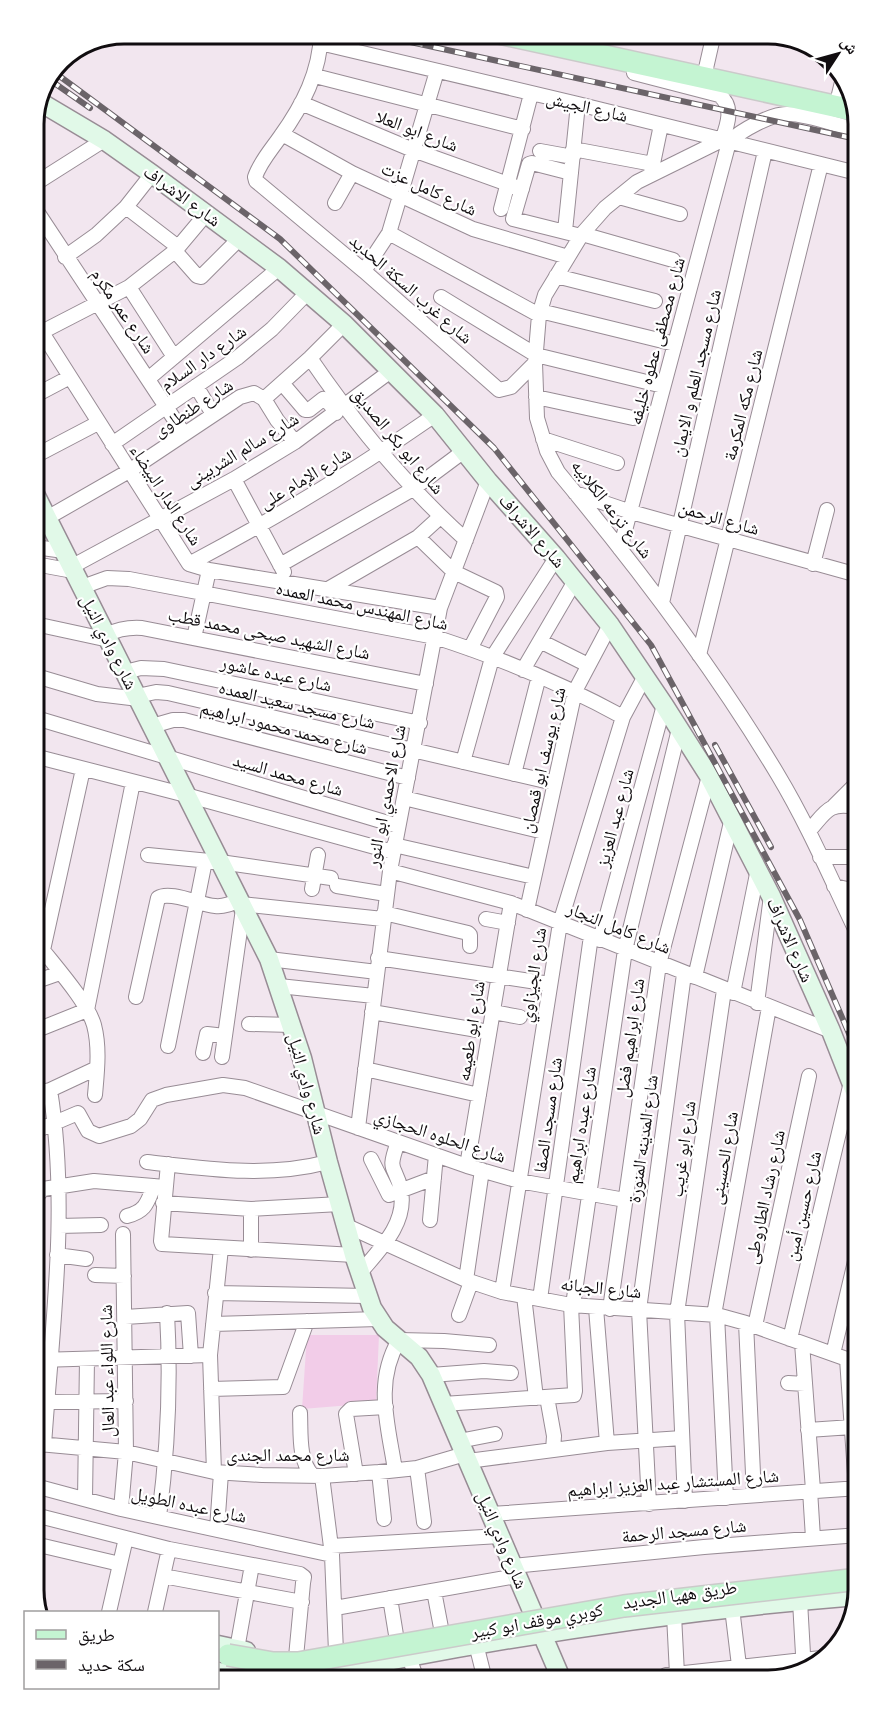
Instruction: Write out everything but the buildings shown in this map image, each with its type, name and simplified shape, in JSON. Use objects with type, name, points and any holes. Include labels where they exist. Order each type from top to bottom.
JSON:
[{"type":"main road","points":[[568,44],[608,56],[844,109]]},
{"type":"main road","name":"كوبري موقف ابو كبير","points":[[223,1657],[273,1663],[298,1663],[624,1606],[848,1580]]},
{"type":"main road","name":"كوبري موقف ابو كبير","points":[[314,1669],[625,1615],[848,1589]]},
{"type":"main road","name":"كوبري موقف ابو كبير","points":[[223,1657],[263,1669]]},
{"type":"street","points":[[282,135],[315,76],[319,43]]},
{"type":"street","name":"شارع الجيش","points":[[338,43],[437,72],[578,104],[848,171]]},
{"type":"street","points":[[704,76],[711,44]]},
{"type":"street","name":"شارع مصطفى عطوه خليفه","points":[[608,56],[628,71],[719,94],[728,106],[725,141],[675,344],[620,549]]},
{"type":"street","points":[[364,271],[388,233],[437,72]]},
{"type":"street","points":[[315,76],[523,129]]},
{"type":"street","points":[[531,94],[523,129],[513,219],[673,260]]},
{"type":"street","name":"شارع ابو العلا","points":[[301,103],[413,150],[515,187]]},
{"type":"street","points":[[565,231],[578,104]]},
{"type":"street","name":"شارع الاشراف","points":[[46,105],[104,140],[152,174],[240,238],[308,292],[392,370],[435,416],[488,481],[556,558],[610,625],[709,776],[771,896],[848,1074]]},
{"type":"street","name":"شارع ترعه الكلابيه","points":[[848,128],[787,113],[652,170],[605,208],[581,235],[545,295],[539,313],[535,359],[537,418],[546,451],[558,472],[662,603],[753,734],[808,831],[848,914]]},
{"type":"street","points":[[540,151],[573,153],[652,170],[661,125]]},
{"type":"street","name":"شارع كامل عزت","points":[[282,135],[400,196],[473,230],[568,257]]},
{"type":"street","name":"شارع غرب السكة الحديد","points":[[282,135],[257,171],[256,181],[262,188],[364,271],[499,390],[511,387],[535,359]]},
{"type":"street","points":[[44,178],[104,140]]},
{"type":"street","name":"شارع مسجد العلم و الايمان","points":[[662,603],[765,151]]},
{"type":"street","points":[[501,209],[530,163],[571,173]]},
{"type":"street","name":"شارع مكه المكرمة","points":[[699,655],[820,164]]},
{"type":"street","points":[[335,203],[352,172]]},
{"type":"street","points":[[65,257],[96,235],[126,207],[152,174]]},
{"type":"street","points":[[619,197],[680,214]]},
{"type":"street","points":[[126,207],[176,249],[197,276],[201,277],[240,238]]},
{"type":"street","points":[[44,327],[98,304],[129,287],[176,249],[206,214]]},
{"type":"street","name":"شارع عمر مكرم","points":[[44,223],[184,434]]},
{"type":"street","points":[[388,233],[539,313],[675,344]]},
{"type":"street","points":[[148,379],[279,268]]},
{"type":"street","points":[[556,276],[655,301]]},
{"type":"street","points":[[129,287],[174,357]]},
{"type":"street","name":"شارع دار السلام","points":[[112,444],[237,358],[272,329],[308,292]]},
{"type":"street","points":[[441,297],[535,359],[663,386]]},
{"type":"street","points":[[296,442],[277,420],[264,399],[344,324]]},
{"type":"street","name":"شارع الدار البيضاء","points":[[44,340],[189,564],[209,570],[440,608]]},
{"type":"street","name":"شارع ابو بكر الصديق","points":[[310,358],[340,410],[413,489],[466,540]]},
{"type":"street","name":"شارع سالم الشربينى","points":[[73,569],[296,442],[392,370]]},
{"type":"street","points":[[44,391],[70,377]]},
{"type":"street","points":[[282,383],[299,405],[307,411],[325,399],[340,410]]},
{"type":"street","points":[[196,386],[213,414]]},
{"type":"street","name":"شارع طنطاوى","points":[[47,518],[129,471],[245,394],[256,394],[264,399]]},
{"type":"street","points":[[536,397],[633,418]]},
{"type":"street","points":[[277,420],[299,405]]},
{"type":"street","name":"شارع الإمام على","points":[[189,564],[260,526],[381,453],[435,416]]},
{"type":"street","points":[[44,451],[98,423]]},
{"type":"street","points":[[543,439],[617,463]]},
{"type":"street","points":[[280,565],[413,489],[464,451]]},
{"type":"street","points":[[234,479],[290,583]]},
{"type":"street","name":"شارع الاحمدي ابو النور","points":[[358,1128],[393,848],[420,723],[440,608],[488,481]]},
{"type":"street","name":"شارع الرحمن","points":[[575,493],[631,512],[848,573]]},
{"type":"street","points":[[813,564],[827,510]]},
{"type":"street","name":"شارع وادي النيل","points":[[44,511],[169,759],[212,861],[241,904],[269,959],[292,1025],[328,1162],[367,1296],[378,1318],[391,1335],[419,1357],[431,1375],[557,1670]]},
{"type":"street","points":[[328,589],[418,537],[440,516]]},
{"type":"street","points":[[418,537],[454,572],[493,589],[497,597],[470,649]]},
{"type":"street","points":[[44,552],[73,569]]},
{"type":"street","points":[[463,762],[492,658],[556,558]]},
{"type":"street","points":[[44,565],[73,569]]},
{"type":"street","name":"شارع المهندس محمد العمده","points":[[73,569],[96,581],[118,578],[435,637],[575,691],[623,717]]},
{"type":"street","points":[[194,638],[209,570]]},
{"type":"street","points":[[523,670],[575,581]]},
{"type":"street","name":"شارع يوسف ابو قمصان","points":[[528,910],[575,691],[610,625]]},
{"type":"street","points":[[44,626],[107,638]]},
{"type":"street","name":"شارع الشهيد صبحى محمد قطب","points":[[107,638],[118,629],[130,627],[426,684]]},
{"type":"street","points":[[540,641],[588,665]]},
{"type":"street","name":"شارع عبده عاشور","points":[[125,672],[141,668],[165,669],[420,723]]},
{"type":"street","points":[[514,774],[539,676]]},
{"type":"street","name":"شارع الجيزاوي","points":[[502,1292],[560,923],[623,717],[645,676]]},
{"type":"street","name":"شارع مسجد سعيد العمده","points":[[44,678],[97,694],[138,698],[156,692],[168,693],[554,783]]},
{"type":"street","name":"شارع عبد العزيز","points":[[596,938],[664,705]]},
{"type":"street","name":"شارع محمد السيد","points":[[44,720],[398,826]]},
{"type":"street","name":"شارع محمد محمود ابراهيم","points":[[152,726],[173,720],[184,720],[408,778]]},
{"type":"street","name":"شارع عبده ابراهيم","points":[[542,1398],[574,1395],[575,1391],[572,1305],[625,950],[679,729]]},
{"type":"street","points":[[44,761],[83,769],[393,848],[534,877]]},
{"type":"street","points":[[43,932],[83,769]]},
{"type":"street","name":"شارع ابراهيم فضل","points":[[607,1443],[603,1308],[625,1200],[659,964],[709,776]]},
{"type":"street","points":[[87,1010],[132,782]]},
{"type":"street","points":[[808,831],[848,792]]},
{"type":"street","points":[[404,798],[544,832]]},
{"type":"street","points":[[834,806],[848,806]]},
{"type":"street","name":"شارع المدينه المنورة","points":[[649,1503],[639,1310],[689,976],[731,822]]},
{"type":"street","points":[[148,855],[212,861],[313,882],[334,882],[386,894]]},
{"type":"street","points":[[313,882],[318,855]]},
{"type":"street","points":[[820,857],[848,856]]},
{"type":"street","points":[[168,1046],[196,902],[212,861]]},
{"type":"street","name":"شارع ابو غريب","points":[[685,1501],[677,1313],[728,992],[758,869]]},
{"type":"street","name":"شارع كامل النجار","points":[[390,871],[511,903],[728,992],[831,1031]]},
{"type":"street","points":[[834,886],[848,889]]},
{"type":"street","points":[[136,997],[158,898],[166,895],[223,906],[241,904],[384,916],[468,933],[470,946]]},
{"type":"street","name":"شارع الحسينى","points":[[726,1498],[716,1315],[763,1005],[771,896]]},
{"type":"street","name":"شارع ابو طعيمه","points":[[467,1166],[511,903]]},
{"type":"street","points":[[222,1057],[241,904]]},
{"type":"street","points":[[486,919],[508,923]]},
{"type":"street","name":"شارع مسجد الصفا","points":[[540,1299],[555,1188],[596,938]]},
{"type":"street","points":[[43,951],[87,1010],[93,1024],[97,1042],[95,1095]]},
{"type":"street","points":[[269,959],[378,965],[498,976],[550,984]]},
{"type":"street","points":[[43,979],[60,973]]},
{"type":"street","points":[[279,986],[374,996]]},
{"type":"street","points":[[43,1027],[87,1010]]},
{"type":"street","points":[[372,1012],[489,1032]]},
{"type":"street","points":[[493,1012],[519,1017]]},
{"type":"street","points":[[249,1024],[292,1025]]},
{"type":"street","points":[[203,1053],[207,1034],[225,1036]]},
{"type":"street","points":[[43,1427],[46,1402],[44,1360],[59,1226],[55,1122],[44,1091],[97,1068]]},
{"type":"street","points":[[365,1069],[479,1095]]},
{"type":"street","name":"شارع رشاد الطاروطى","points":[[754,1495],[750,1324],[809,1076]]},
{"type":"street","name":"شارع الحلوه الحجازي","points":[[55,1122],[78,1113],[83,1126],[93,1135],[110,1134],[136,1123],[147,1105],[158,1098],[230,1084],[467,1166],[519,1181],[625,1200]]},
{"type":"street","name":"شارع حسين أمين","points":[[813,1538],[805,1384],[796,1341],[848,1115]]},
{"type":"street","points":[[43,1127],[55,1122]]},
{"type":"street","points":[[360,1273],[394,1231],[400,1216],[401,1191],[391,1167],[398,1142]]},
{"type":"street","points":[[430,1220],[435,1155]]},
{"type":"street","points":[[371,1159],[391,1196],[434,1178]]},
{"type":"street","points":[[147,1162],[215,1170],[274,1172],[306,1168],[328,1162]]},
{"type":"street","points":[[127,1216],[141,1211],[146,1205],[159,1187],[168,1164]]},
{"type":"street","points":[[459,1315],[468,1281],[482,1170]]},
{"type":"street","points":[[43,1189],[106,1180],[159,1187]]},
{"type":"street","points":[[159,1187],[163,1203],[160,1241],[162,1245],[354,1255]]},
{"type":"street","points":[[163,1203],[251,1209],[340,1204]]},
{"type":"street","points":[[251,1209],[251,1250]]},
{"type":"street","points":[[59,1226],[101,1225]]},
{"type":"street","name":"شارع الجبانه","points":[[347,1226],[468,1281],[502,1292],[572,1305],[716,1315],[750,1324],[848,1360]]},
{"type":"street","name":"شارع اللواء عبد العال","points":[[121,1509],[126,1452],[123,1234]]},
{"type":"street","points":[[217,1529],[217,1472],[210,1355],[221,1248]]},
{"type":"street","points":[[57,1256],[86,1259]]},
{"type":"street","points":[[95,1275],[124,1276]]},
{"type":"street","points":[[833,1354],[848,1291]]},
{"type":"street","points":[[215,1293],[367,1296]]},
{"type":"street","points":[[524,1296],[542,1398],[554,1436],[553,1449]]},
{"type":"street","points":[[125,1317],[185,1312],[190,1315],[191,1356]]},
{"type":"street","points":[[159,1517],[170,1409],[167,1313]]},
{"type":"street","points":[[213,1324],[378,1318]]},
{"type":"street","points":[[211,1389],[283,1387],[307,1321]]},
{"type":"street","points":[[395,1470],[384,1386],[391,1354],[399,1340],[489,1345]]},
{"type":"street","points":[[44,1360],[210,1355]]},
{"type":"street","points":[[85,1499],[87,1359]]},
{"type":"street","points":[[431,1375],[484,1371],[511,1373]]},
{"type":"street","points":[[789,1383],[805,1384]]},
{"type":"street","points":[[443,1404],[542,1398]]},
{"type":"street","points":[[46,1402],[126,1401]]},
{"type":"street","points":[[356,1473],[346,1414],[351,1410],[386,1407]]},
{"type":"street","points":[[300,1413],[303,1457],[306,1467],[317,1476],[332,1551],[336,1652]]},
{"type":"street","points":[[808,1430],[848,1427]]},
{"type":"street","points":[[464,1452],[495,1434]]},
{"type":"street","points":[[464,1452],[553,1449],[682,1438]]},
{"type":"street","name":"شارع محمد الجندى","points":[[43,1445],[126,1452],[217,1472],[317,1476],[417,1468],[464,1452]]},
{"type":"street","points":[[417,1468],[424,1522]]},
{"type":"street","points":[[379,1472],[384,1519]]},
{"type":"street","name":"شارع عبده الطويل","points":[[43,1487],[121,1509],[332,1551],[500,1536]]},
{"type":"street","name":"شارع المستشار عبد العزيز ابراهيم","points":[[490,1514],[848,1488]]},
{"type":"street","points":[[43,1517],[169,1549],[300,1574],[304,1577],[296,1657]]},
{"type":"street","name":"شارع مسجد الرحمة","points":[[335,1608],[434,1591],[515,1571],[704,1547],[848,1536]]},
{"type":"street","points":[[109,1611],[126,1538]]},
{"type":"street","points":[[43,1546],[120,1564]]},
{"type":"street","points":[[155,1611],[169,1549]]},
{"type":"street","points":[[245,1669],[223,1657],[247,1592],[252,1565]]},
{"type":"street","name":"طريق ههيا الجديد","points":[[348,1669],[476,1644],[538,1624],[664,1595],[848,1574]]},
{"type":"street","points":[[163,1576],[302,1602]]},
{"type":"street","points":[[434,1591],[442,1633]]},
{"type":"street","name":"طريق ههيا الجديد","points":[[223,1657],[296,1657],[442,1633],[674,1615],[848,1597]]},
{"type":"street","points":[[390,1598],[397,1641]]},
{"type":"street","points":[[800,1601],[804,1661]]},
{"type":"street","points":[[732,1608],[739,1670]]},
{"type":"street","points":[[674,1615],[674,1670]]},
{"type":"street","points":[[476,1644],[482,1670]]},
{"type":"street","points":[[409,1657],[413,1669]]},
{"type":"street","points":[[740,1670],[787,1667]]},
{"type":"shaded area","points":[[307,1335],[379,1335],[376,1403],[302,1409]]},
{"type":"railway","points":[[417,43],[848,137]]},
{"type":"railway","points":[[59,76],[280,239],[494,448],[651,645],[800,920],[848,1031]]},
{"type":"railway","points":[[55,83],[90,108]]},
{"type":"railway","points":[[715,745],[771,847]]}]
